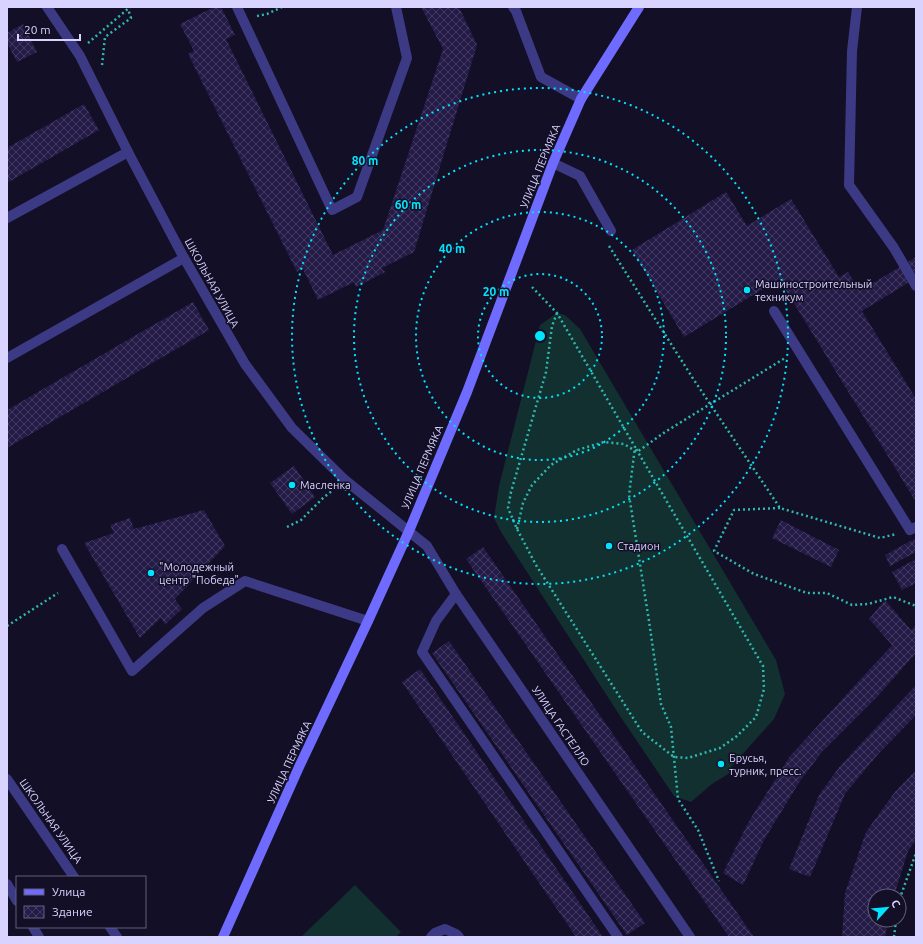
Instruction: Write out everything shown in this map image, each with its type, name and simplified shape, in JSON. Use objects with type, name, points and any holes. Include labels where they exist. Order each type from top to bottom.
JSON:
[{"type":"main road","name":"УЛИЦА ПЕРМЯКА","points":[[223,937],[299,767],[409,531],[467,392],[553,164],[581,98],[639,7]]},
{"type":"street","name":"ШКОЛЬНАЯ УЛИЦА","points":[[47,7],[77,52],[184,258],[244,364],[292,428],[345,480],[409,531]]},
{"type":"street","points":[[237,7],[332,210],[358,197],[407,58],[396,7]]},
{"type":"street","points":[[513,7],[516,11],[541,76],[581,98]]},
{"type":"street","points":[[857,7],[852,51],[849,185],[894,248],[916,286]]},
{"type":"street","points":[[7,218],[128,152]]},
{"type":"street","points":[[553,164],[580,176],[611,231]]},
{"type":"street","points":[[7,358],[184,258]]},
{"type":"street","points":[[774,311],[913,529]]},
{"type":"street","name":"УЛИЦА ГАСТЕЛЛО","points":[[409,531],[427,546],[456,594],[690,937]]},
{"type":"street","points":[[62,549],[132,671],[203,608],[245,581],[368,621]]},
{"type":"street","points":[[456,594],[436,621],[422,652],[618,937]]},
{"type":"street","name":"ШКОЛЬНАЯ УЛИЦА","points":[[7,779],[73,876]]},
{"type":"street","points":[[7,884],[16,899]]},
{"type":"street","points":[[34,928],[39,937]]},
{"type":"street","points":[[111,928],[117,937]]},
{"type":"street","points":[[431,937],[435,933],[445,929],[459,937]]},
{"type":"path","points":[[243,19],[268,14],[282,7]]},
{"type":"path","points":[[77,52],[129,8],[131,18],[105,37],[101,73],[97,89]]},
{"type":"path","points":[[608,246],[780,508]]},
{"type":"path","points":[[532,287],[557,314],[763,666],[764,689],[756,717],[737,736],[720,748],[688,758],[674,757],[646,736],[638,726],[536,565],[508,508],[546,372],[552,326],[557,314]]},
{"type":"path","points":[[719,881],[698,830],[678,799],[671,727],[661,704],[629,495],[636,450],[798,350]]},
{"type":"path","points":[[517,529],[523,503],[532,485],[551,465],[577,450],[604,442],[624,444],[636,450]]},
{"type":"path","points":[[287,527],[301,520],[323,498],[345,480]]},
{"type":"path","points":[[913,529],[880,538],[780,508],[734,510],[714,551],[754,574],[807,593],[827,593],[852,606],[868,604],[893,597],[916,606]]},
{"type":"path","points":[[7,626],[58,593]]},
{"type":"path","points":[[904,888],[916,853]]},
{"type":"green space","name":"Стадион","points":[[557,313],[565,315],[580,329],[776,660],[785,694],[774,719],[731,767],[733,771],[712,784],[691,802],[674,796],[622,719],[501,532],[494,518],[499,486],[540,325]]},
{"type":"green space","points":[[355,885],[401,932],[396,937],[301,937]]},
{"type":"building","points":[[214,7],[221,7],[235,35],[226,39],[333,255],[383,230],[443,49],[421,7],[459,7],[477,45],[414,252],[382,268],[385,272],[356,287],[354,282],[318,300],[303,269],[297,272],[188,54],[194,51],[180,24]]},
{"type":"building","points":[[23,24],[37,52],[17,62],[7,43],[7,33]]},
{"type":"building","points":[[84,104],[99,130],[7,183],[7,148]]},
{"type":"building","points":[[726,192],[747,226],[791,199],[839,277],[848,272],[860,291],[916,257],[916,278],[862,311],[916,399],[916,502],[779,279],[684,337],[632,250]]},
{"type":"building","points":[[193,302],[209,330],[7,448],[7,410]]},
{"type":"building","points":[[294,466],[315,497],[292,514],[270,483]]},
{"type":"building","name":"\"Молодежный центр \"Победа\"","points":[[204,510],[225,546],[175,599],[182,609],[165,625],[161,618],[140,638],[84,543],[114,533],[110,525],[130,518],[134,529]]},
{"type":"building","points":[[781,520],[839,550],[831,567],[772,538]]},
{"type":"building","points":[[916,538],[916,552],[890,566],[885,555]]},
{"type":"building","points":[[483,547],[754,937],[729,937],[466,559]]},
{"type":"building","points":[[916,559],[916,583],[902,590],[892,572]]},
{"type":"building","points":[[885,600],[911,630],[916,625],[916,653],[877,697],[822,752],[800,781],[764,840],[743,885],[723,873],[749,821],[790,756],[892,645],[869,619]]},
{"type":"building","points":[[449,641],[645,923],[627,935],[432,653]]},
{"type":"building","points":[[420,669],[603,937],[576,937],[402,682]]},
{"type":"building","points":[[916,685],[916,715],[879,753],[845,794],[810,877],[789,869],[819,795],[840,766]]},
{"type":"building","points":[[916,770],[916,840],[908,851],[896,888],[867,888],[867,928],[887,928],[885,937],[842,937],[845,893],[866,832],[894,793]]},
{"type":"place","name":"Машиностроительный техникум","points":[[747,290]]},
{"type":"place","name":"Масленка","points":[[292,485]]},
{"type":"place","name":"Стадион","points":[[609,546]]},
{"type":"place","name":"\"Молодежный центр \"Победа\"","points":[[151,573]]},
{"type":"place","name":"Брусья, турник, пресс.","points":[[721,764]]}]
